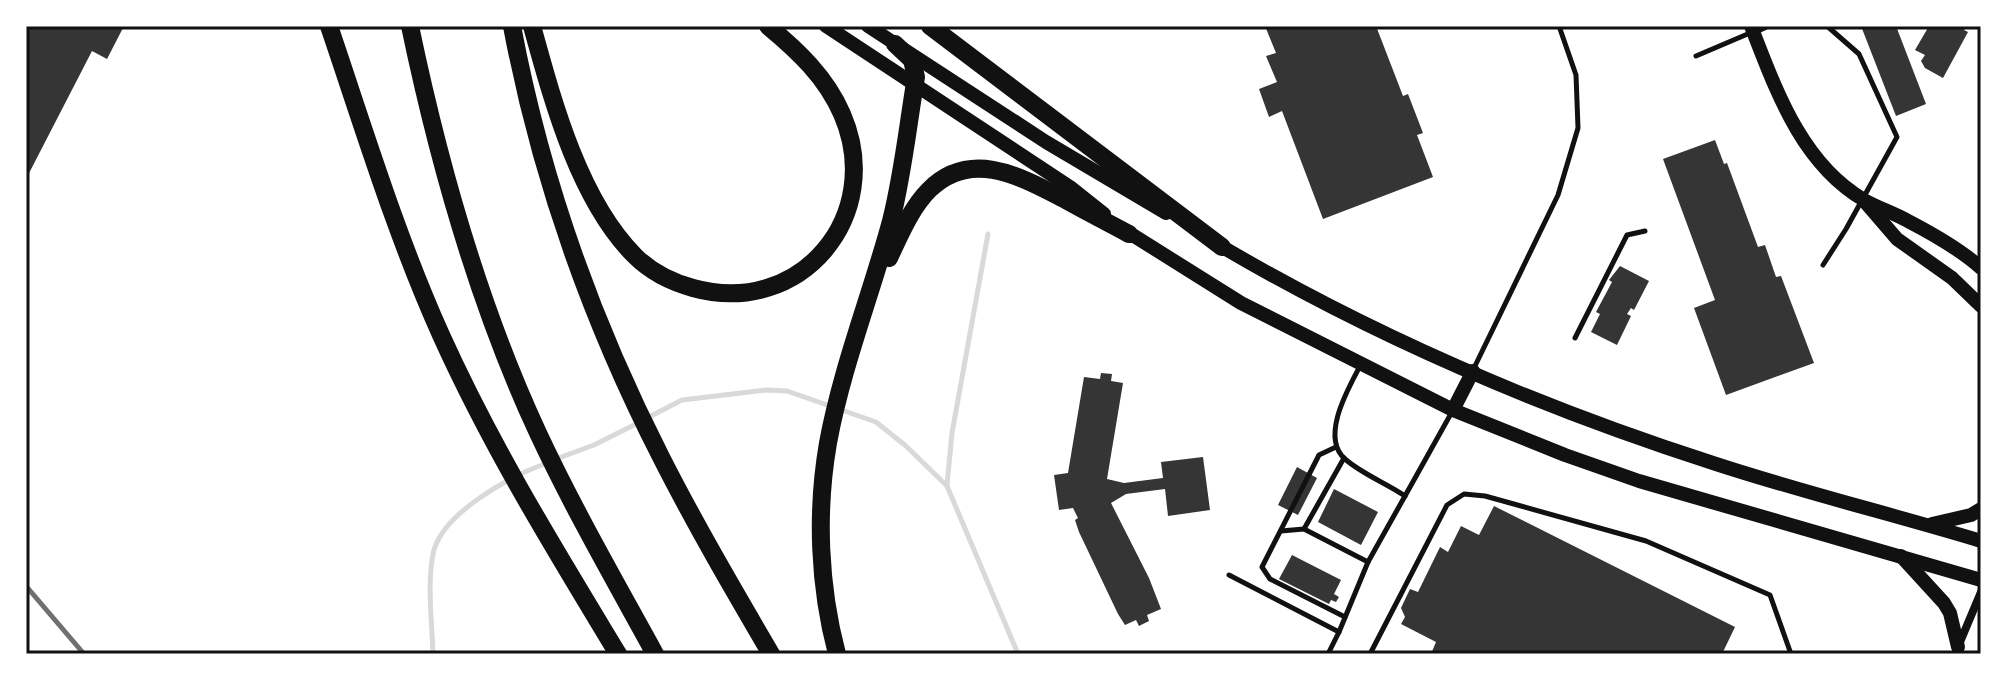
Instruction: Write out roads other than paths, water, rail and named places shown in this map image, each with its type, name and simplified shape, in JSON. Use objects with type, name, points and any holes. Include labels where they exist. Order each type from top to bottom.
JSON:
[{"type":"highway","points":[[329,26],[425,299],[499,456],[618,654]]},
{"type":"highway","points":[[399,26],[471,259],[538,432],[655,654]]},
{"type":"highway","points":[[410,26],[445,170]]},
{"type":"highway","points":[[512,26],[526,93],[565,227],[631,394],[660,455],[771,654]]},
{"type":"highway","points":[[532,26],[566,135],[593,196],[612,228],[635,256],[658,275],[683,286],[726,295],[768,288],[806,269],[838,232],[853,191],[853,152],[841,112],[814,69],[768,26]]},
{"type":"highway","points":[[930,26],[1222,247]]},
{"type":"highway","points":[[837,654],[828,613],[822,551],[823,486],[828,444],[845,371],[892,218],[915,84],[912,60],[895,44]]},
{"type":"highway","points":[[864,311],[923,196],[939,182],[961,171],[983,167],[1007,172],[1129,234]]},
{"type":"main road","points":[[826,26],[1070,187],[1129,234],[1241,303],[1453,410],[1639,481],[1981,580]]},
{"type":"main road","points":[[868,26],[1046,142],[1222,247],[1379,329],[1587,419],[1714,464],[1981,541]]},
{"type":"main road","points":[[1757,28],[1777,92],[1796,129],[1820,162],[1863,199],[1897,239],[1952,278],[1981,306]]},
{"type":"main road","points":[[1863,199],[1909,221],[1981,268]]},
{"type":"main road","points":[[1453,410],[1473,371]]},
{"type":"main road","points":[[1928,525],[1971,515],[1981,509]]},
{"type":"main road","points":[[1901,556],[1950,613],[1956,650]]},
{"type":"street","points":[[1956,650],[1981,592]]},
{"type":"lane","points":[[1473,371],[1558,195],[1578,128],[1576,75],[1559,26]]},
{"type":"lane","points":[[1823,265],[1897,137],[1859,54],[1827,26]]},
{"type":"lane","points":[[1696,56],[1757,28]]},
{"type":"lane","points":[[1575,338],[1627,235],[1645,231]]},
{"type":"lane","points":[[1361,365],[1335,422],[1336,447],[1344,458],[1405,496]]},
{"type":"lane","points":[[1328,654],[1368,562],[1453,410]]},
{"type":"lane","points":[[1336,447],[1319,455],[1262,567],[1270,579],[1345,617]]},
{"type":"lane","points":[[1304,529],[1344,458]]},
{"type":"lane","points":[[1370,654],[1447,505],[1464,494],[1485,496],[1646,541],[1770,595],[1791,654]]},
{"type":"lane","points":[[1281,531],[1304,529],[1368,562]]},
{"type":"lane","points":[[1229,575],[1339,632]]},
{"type":"waterway","points":[[947,485],[952,433],[988,234]]},
{"type":"waterway","points":[[647,418],[682,400],[766,390],[787,391],[876,422],[947,486],[1018,654]]},
{"type":"waterway","points":[[556,459],[594,445],[638,423]]},
{"type":"waterway","points":[[433,654],[430,578],[433,554],[439,539],[449,524],[480,498],[515,477],[547,463]]},
{"type":"railway","points":[[26,586],[84,654]]}]
